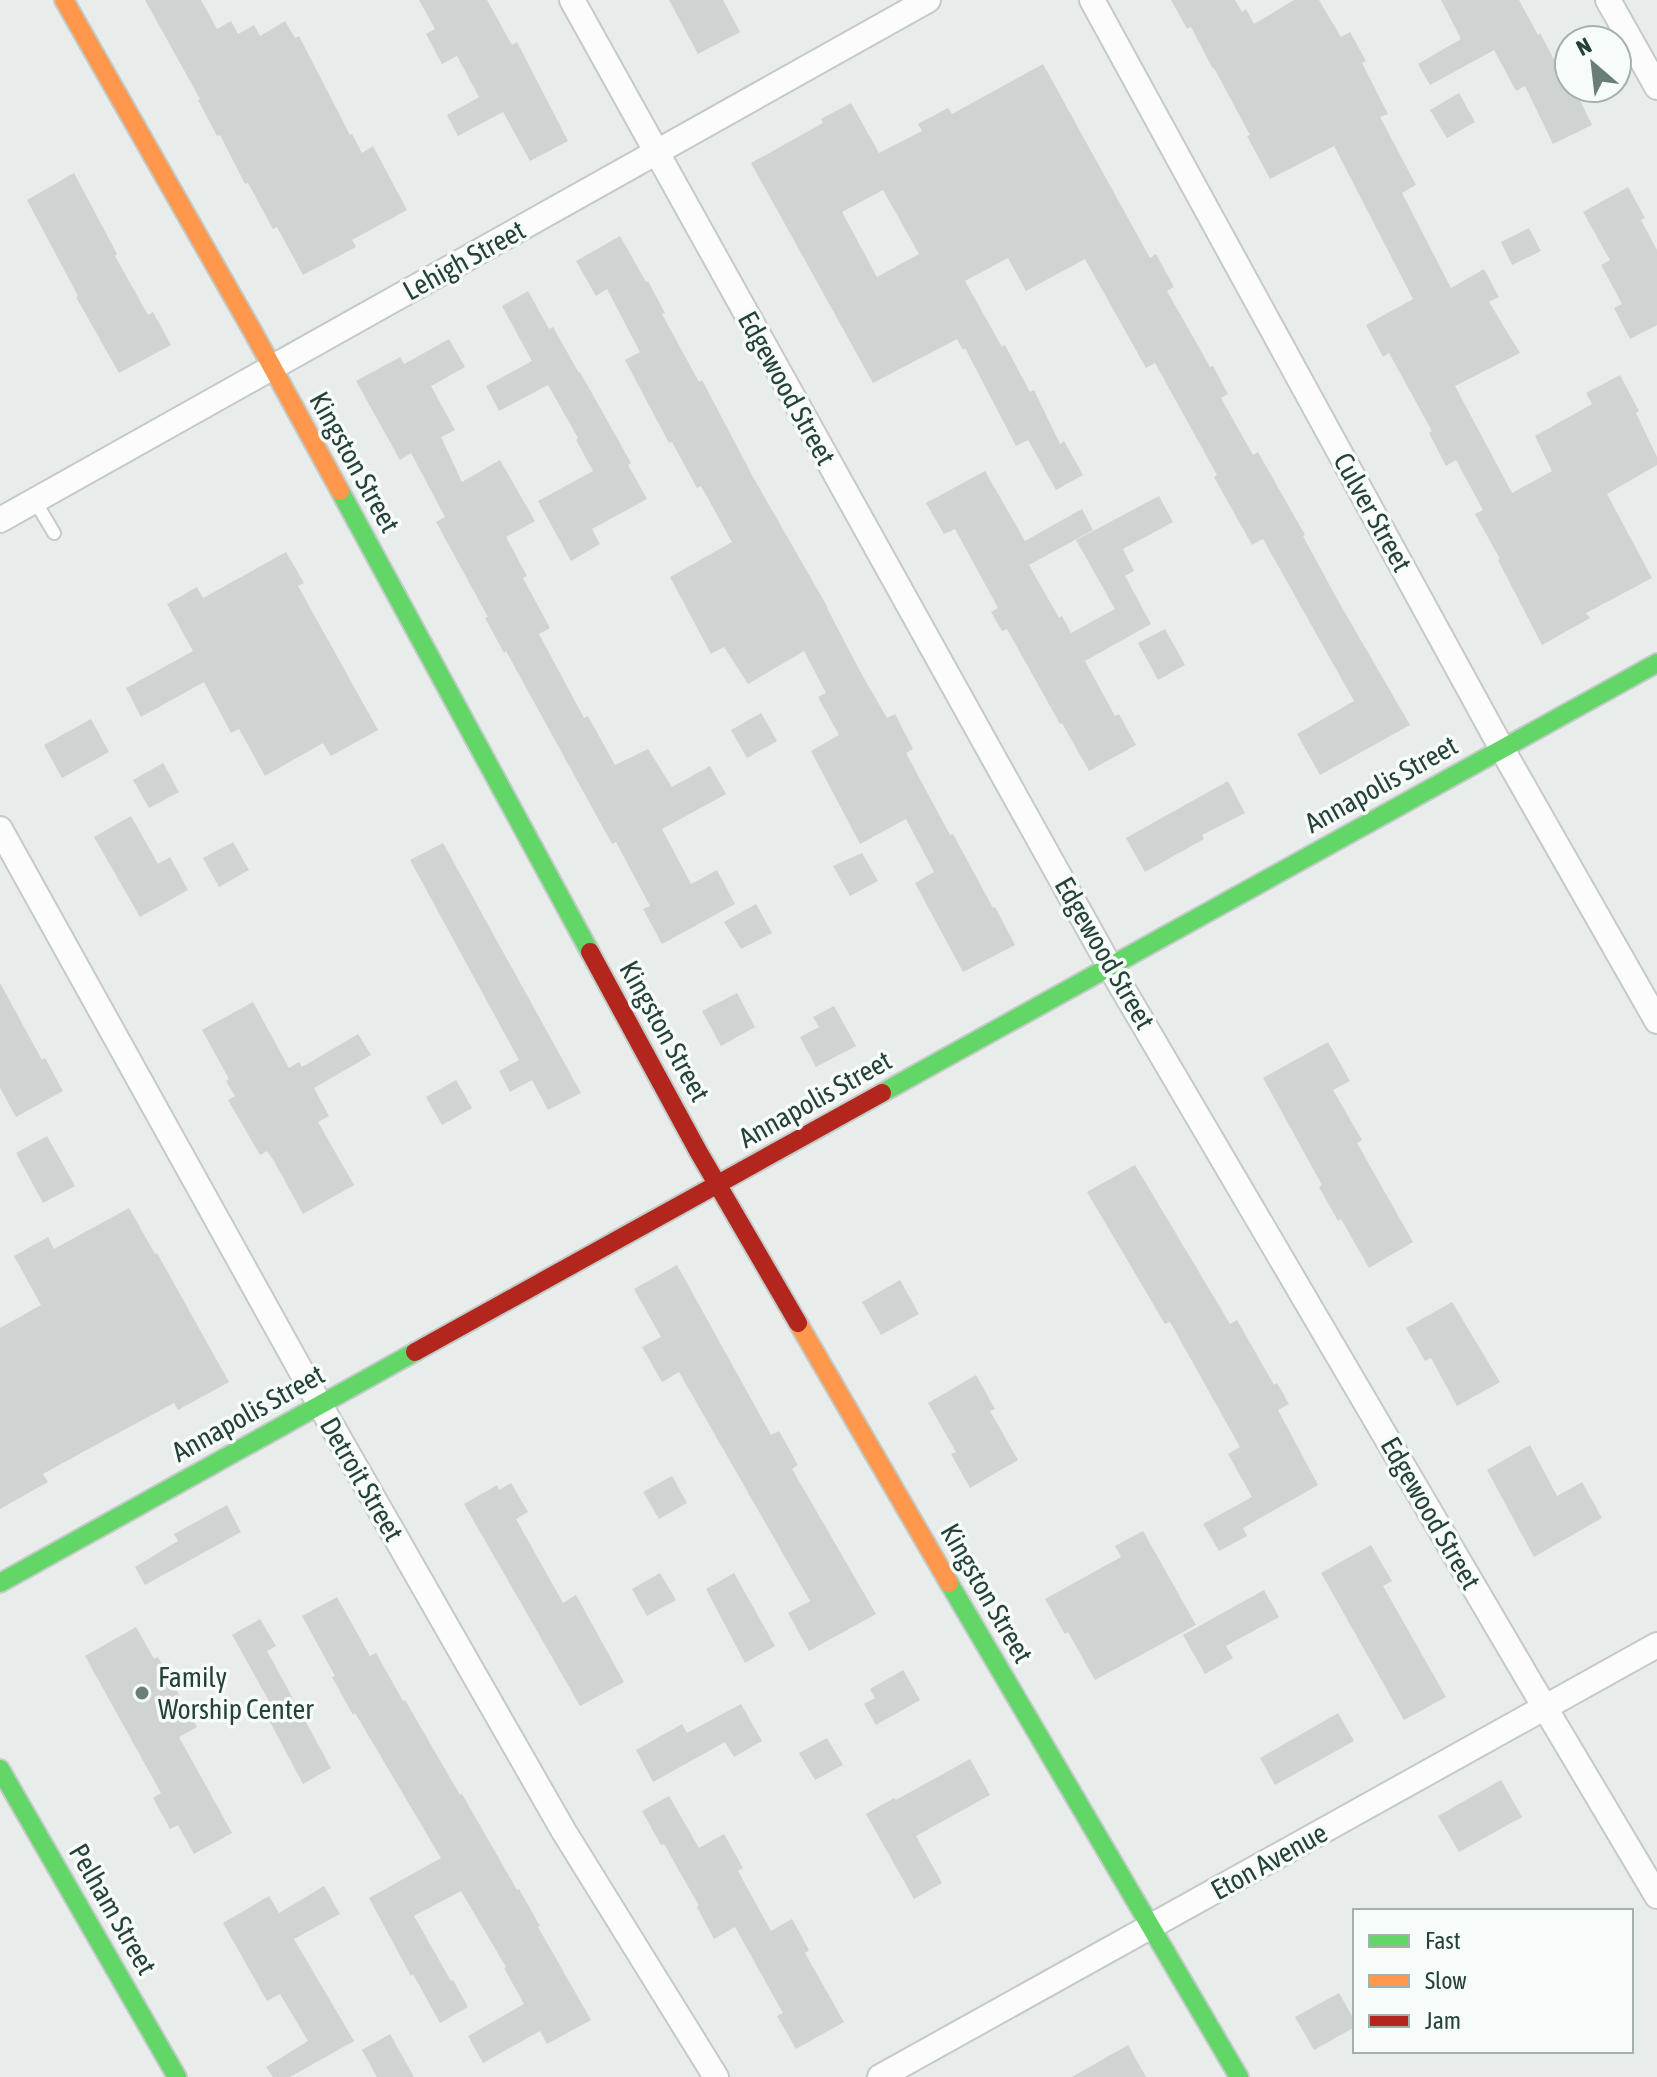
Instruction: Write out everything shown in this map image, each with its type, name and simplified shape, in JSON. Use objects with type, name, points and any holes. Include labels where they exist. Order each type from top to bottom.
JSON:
[{"type":"street","name":"Kingston Street","points":[[64,0],[272,369],[698,1151],[1239,2077]]},
{"type":"street","name":"Edgewood Street","points":[[572,0],[1110,967],[1657,1896]]},
{"type":"street","name":"Lehigh Street","points":[[0,520],[928,0]]},
{"type":"street","name":"Culver Street","points":[[1092,0],[1502,749],[1657,1021]]},
{"type":"street","points":[[1608,0],[1657,87]]},
{"type":"street","name":"Annapolis Street","points":[[0,1583],[1657,663]]},
{"type":"street","name":"Detroit Street","points":[[0,829],[320,1405],[563,1830],[716,2077]]},
{"type":"street","name":"Eton Avenue","points":[[880,2077],[1657,1645]]},
{"type":"street","name":"Pelham Street","points":[[0,1769],[177,2077]]},
{"type":"lane","points":[[35,501],[54,533]]},
{"type":"building","points":[[145,0],[201,0],[217,29],[231,21],[238,34],[254,25],[260,36],[285,21],[295,38],[299,36],[350,135],[362,153],[373,146],[407,210],[352,240],[356,247],[303,275],[277,227],[273,229],[220,135],[217,136]]},
{"type":"building","points":[[419,0],[487,0],[512,45],[517,42],[568,141],[530,161],[503,112],[458,136],[447,115],[479,97],[457,56],[442,64],[426,34],[435,29]]},
{"type":"building","points":[[669,0],[723,0],[740,32],[698,54]]},
{"type":"building","points":[[1171,0],[1235,0],[1242,12],[1246,9],[1254,24],[1294,0],[1319,0],[1341,37],[1350,32],[1388,114],[1380,117],[1416,185],[1402,193],[1451,288],[1484,269],[1499,297],[1489,302],[1520,353],[1455,386],[1512,493],[1552,471],[1535,436],[1592,404],[1586,393],[1620,375],[1639,411],[1636,413],[1657,457],[1657,465],[1607,494],[1652,578],[1586,613],[1590,618],[1542,645],[1475,514],[1483,510],[1456,460],[1446,466],[1429,433],[1432,431],[1389,353],[1383,357],[1366,325],[1413,299],[1334,146],[1270,179],[1214,68],[1191,27],[1187,29]]},
{"type":"building","points":[[1441,0],[1519,0],[1553,58],[1553,104],[1582,104],[1592,125],[1553,144],[1525,86],[1516,91],[1494,50],[1430,85],[1418,64],[1461,39]]},
{"type":"building","points":[[1043,64],[1150,258],[1156,254],[1174,287],[1167,291],[1228,394],[1221,398],[1253,455],[1258,452],[1337,599],[1410,725],[1320,775],[1297,734],[1354,701],[1263,539],[1252,545],[1155,363],[1146,368],[1085,259],[1026,291],[1008,258],[965,281],[1030,392],[1034,390],[1060,444],[1064,441],[1083,475],[1056,490],[1028,440],[1016,446],[965,348],[963,350],[957,339],[873,383],[751,163],[823,123],[821,119],[851,103],[879,153],[922,131],[918,124],[948,108],[952,114]],"holes":[[[883,190],[919,254],[877,277],[842,212]]]},
{"type":"building","points":[[1459,93],[1475,122],[1447,138],[1430,110]]},
{"type":"building","points":[[74,173],[148,315],[153,312],[171,345],[119,373],[27,200]]},
{"type":"building","points":[[1628,187],[1645,218],[1641,220],[1657,250],[1657,325],[1630,339],[1614,308],[1622,304],[1601,265],[1610,260],[1583,212]]},
{"type":"building","points":[[1529,228],[1541,251],[1512,265],[1501,242]]},
{"type":"building","points":[[620,236],[648,281],[665,313],[662,314],[699,382],[702,380],[861,673],[887,718],[895,714],[913,749],[906,753],[1015,945],[963,972],[915,883],[934,872],[906,819],[860,844],[811,751],[839,735],[818,697],[826,693],[804,651],[748,684],[724,647],[711,654],[670,577],[732,542],[701,486],[697,488],[672,442],[669,443],[625,360],[640,352],[607,289],[596,296],[576,261]]},
{"type":"building","points":[[528,291],[549,329],[553,327],[580,372],[631,463],[628,465],[647,499],[592,529],[600,544],[571,561],[538,501],[593,471],[576,440],[578,438],[548,385],[499,411],[486,386],[532,361],[502,306]]},
{"type":"building","points":[[449,339],[465,367],[431,386],[455,430],[441,437],[462,482],[500,460],[535,521],[506,537],[527,576],[523,578],[550,628],[539,634],[584,718],[588,716],[615,765],[648,749],[672,787],[710,766],[726,794],[662,829],[691,884],[717,870],[735,904],[662,944],[643,909],[650,906],[616,842],[612,844],[485,618],[488,617],[436,522],[445,517],[411,453],[400,460],[356,381],[400,357],[404,364]]},
{"type":"building","points":[[985,471],[1025,541],[1082,509],[1093,530],[1029,565],[1071,633],[1115,609],[1076,540],[1159,496],[1173,522],[1123,549],[1134,571],[1125,576],[1151,624],[1085,661],[1115,716],[1119,714],[1136,745],[1089,771],[1007,629],[1002,631],[991,612],[998,608],[955,529],[944,534],[926,503]]},
{"type":"building","points":[[286,552],[304,583],[298,586],[378,730],[331,756],[323,743],[265,776],[239,729],[231,733],[204,682],[141,717],[126,688],[193,651],[167,604],[197,587],[203,598]]},
{"type":"building","points":[[1165,629],[1185,665],[1158,680],[1138,643]]},
{"type":"building","points":[[761,713],[777,741],[747,758],[731,730]]},
{"type":"building","points":[[91,719],[109,752],[62,778],[44,745]]},
{"type":"building","points":[[163,763],[179,792],[149,808],[133,780]]},
{"type":"building","points":[[1228,781],[1245,813],[1202,835],[1204,839],[1145,872],[1126,838]]},
{"type":"building","points":[[131,816],[158,864],[170,857],[188,890],[140,917],[94,837]]},
{"type":"building","points":[[233,842],[249,870],[219,887],[203,858]]},
{"type":"building","points":[[443,843],[581,1093],[548,1110],[532,1080],[510,1092],[499,1071],[519,1060],[410,860]]},
{"type":"building","points":[[862,853],[878,881],[850,896],[833,866]]},
{"type":"building","points":[[756,904],[772,933],[741,949],[724,922]]},
{"type":"building","points":[[0,983],[42,1060],[45,1058],[63,1091],[16,1117],[0,1088]]},
{"type":"building","points":[[737,993],[755,1027],[721,1046],[702,1011]]},
{"type":"building","points":[[253,1002],[289,1068],[299,1062],[302,1067],[358,1034],[371,1055],[314,1088],[329,1116],[318,1122],[354,1185],[303,1214],[274,1161],[267,1151],[260,1155],[228,1100],[235,1096],[226,1081],[229,1079],[202,1030]]},
{"type":"building","points":[[834,1006],[856,1046],[816,1067],[800,1037],[819,1027],[813,1017]]},
{"type":"building","points":[[1328,1042],[1350,1081],[1333,1090],[1362,1140],[1357,1143],[1413,1242],[1369,1268],[1319,1187],[1322,1185],[1263,1078]]},
{"type":"building","points":[[456,1080],[472,1108],[442,1125],[426,1097]]},
{"type":"building","points":[[47,1136],[75,1186],[43,1203],[16,1153]]},
{"type":"building","points":[[1135,1165],[1230,1324],[1237,1320],[1274,1385],[1277,1383],[1289,1404],[1278,1410],[1318,1485],[1243,1528],[1247,1536],[1219,1551],[1203,1524],[1252,1497],[1228,1454],[1240,1447],[1170,1322],[1165,1324],[1087,1192]]},
{"type":"building","points":[[129,1208],[229,1382],[178,1410],[174,1403],[43,1474],[48,1482],[0,1509],[0,1328],[41,1305],[14,1256],[48,1237],[54,1249]]},
{"type":"building","points":[[677,1265],[771,1435],[779,1431],[798,1465],[792,1469],[876,1614],[809,1651],[788,1613],[810,1601],[679,1372],[662,1382],[642,1347],[661,1337],[634,1289]]},
{"type":"building","points":[[900,1280],[919,1314],[881,1335],[862,1302]]},
{"type":"building","points":[[1452,1302],[1500,1382],[1457,1406],[1431,1358],[1425,1361],[1406,1328]]},
{"type":"building","points":[[976,1375],[995,1409],[990,1411],[1018,1460],[970,1488],[951,1454],[956,1452],[928,1403]]},
{"type":"building","points":[[1530,1445],[1557,1496],[1582,1482],[1602,1518],[1534,1557],[1487,1470]]},
{"type":"building","points":[[672,1476],[687,1503],[659,1519],[643,1492]]},
{"type":"building","points":[[511,1483],[528,1512],[516,1519],[563,1603],[576,1595],[624,1682],[580,1706],[464,1504],[497,1485],[499,1490]]},
{"type":"building","points":[[227,1505],[241,1532],[145,1585],[135,1567],[178,1541],[174,1534]]},
{"type":"building","points":[[1143,1531],[1196,1625],[1095,1680],[1045,1599],[1121,1557],[1115,1546]]},
{"type":"building","points":[[1371,1545],[1392,1581],[1383,1586],[1446,1697],[1404,1720],[1321,1573]]},
{"type":"building","points":[[660,1573],[676,1600],[647,1616],[632,1589]]},
{"type":"building","points":[[734,1573],[775,1646],[745,1663],[706,1589]]},
{"type":"building","points":[[1264,1590],[1279,1617],[1226,1646],[1233,1658],[1205,1674],[1183,1635]]},
{"type":"building","points":[[337,1597],[370,1656],[376,1653],[462,1794],[519,1889],[591,2020],[547,2044],[540,2031],[483,2063],[468,2036],[524,2004],[461,1891],[414,1916],[468,2007],[440,2023],[369,1898],[441,1858],[355,1713],[353,1715],[302,1616]]},
{"type":"building","points":[[260,1619],[276,1646],[267,1651],[331,1768],[303,1784],[261,1705],[269,1701],[232,1635]]},
{"type":"building","points":[[136,1627],[154,1659],[158,1657],[197,1727],[179,1737],[232,1833],[194,1854],[178,1825],[170,1829],[153,1798],[161,1793],[85,1656]]},
{"type":"building","points":[[903,1670],[920,1700],[876,1725],[864,1704],[875,1698],[870,1689]]},
{"type":"building","points":[[741,1704],[762,1741],[734,1757],[725,1742],[653,1782],[636,1750],[682,1724],[687,1733]]},
{"type":"building","points":[[1338,1713],[1354,1741],[1275,1785],[1260,1758]]},
{"type":"building","points":[[827,1738],[843,1765],[815,1780],[799,1753]]},
{"type":"building","points":[[970,1759],[990,1795],[916,1836],[942,1883],[914,1899],[866,1814]]},
{"type":"building","points":[[1501,1780],[1522,1817],[1459,1852],[1438,1816]]},
{"type":"building","points":[[669,1796],[699,1848],[724,1834],[743,1868],[738,1871],[771,1931],[792,1919],[809,1950],[805,1953],[844,2022],[796,2049],[777,2016],[783,2013],[735,1927],[714,1939],[699,1906],[642,1811]]},
{"type":"building","points":[[324,1886],[340,1914],[294,1939],[354,2041],[290,2077],[273,2077],[266,2067],[308,2041],[280,1994],[267,2001],[223,1923],[269,1896],[279,1913]]},
{"type":"building","points":[[1339,1993],[1353,2018],[1353,2028],[1314,2050],[1295,2017]]},
{"type":"building","points":[[390,2034],[414,2077],[377,2077],[362,2050]]},
{"type":"building","points":[[1128,2045],[1146,2077],[1072,2077]]},
{"type":"traffic: fast","points":[[340,491],[590,952]]},
{"type":"traffic: fast","points":[[882,1093],[1657,663]]},
{"type":"traffic: fast","points":[[0,1583],[415,1352]]},
{"type":"traffic: fast","points":[[949,1583],[1239,2077]]},
{"type":"traffic: fast","points":[[0,1769],[177,2077]]},
{"type":"traffic: slow","points":[[64,0],[340,491]]},
{"type":"traffic: slow","points":[[798,1323],[949,1583]]},
{"type":"traffic: jam","points":[[590,952],[698,1151],[798,1323]]},
{"type":"traffic: jam","points":[[415,1352],[882,1093]]},
{"type":"place","name":"Family Worship Center","points":[[142,1693]]}]
